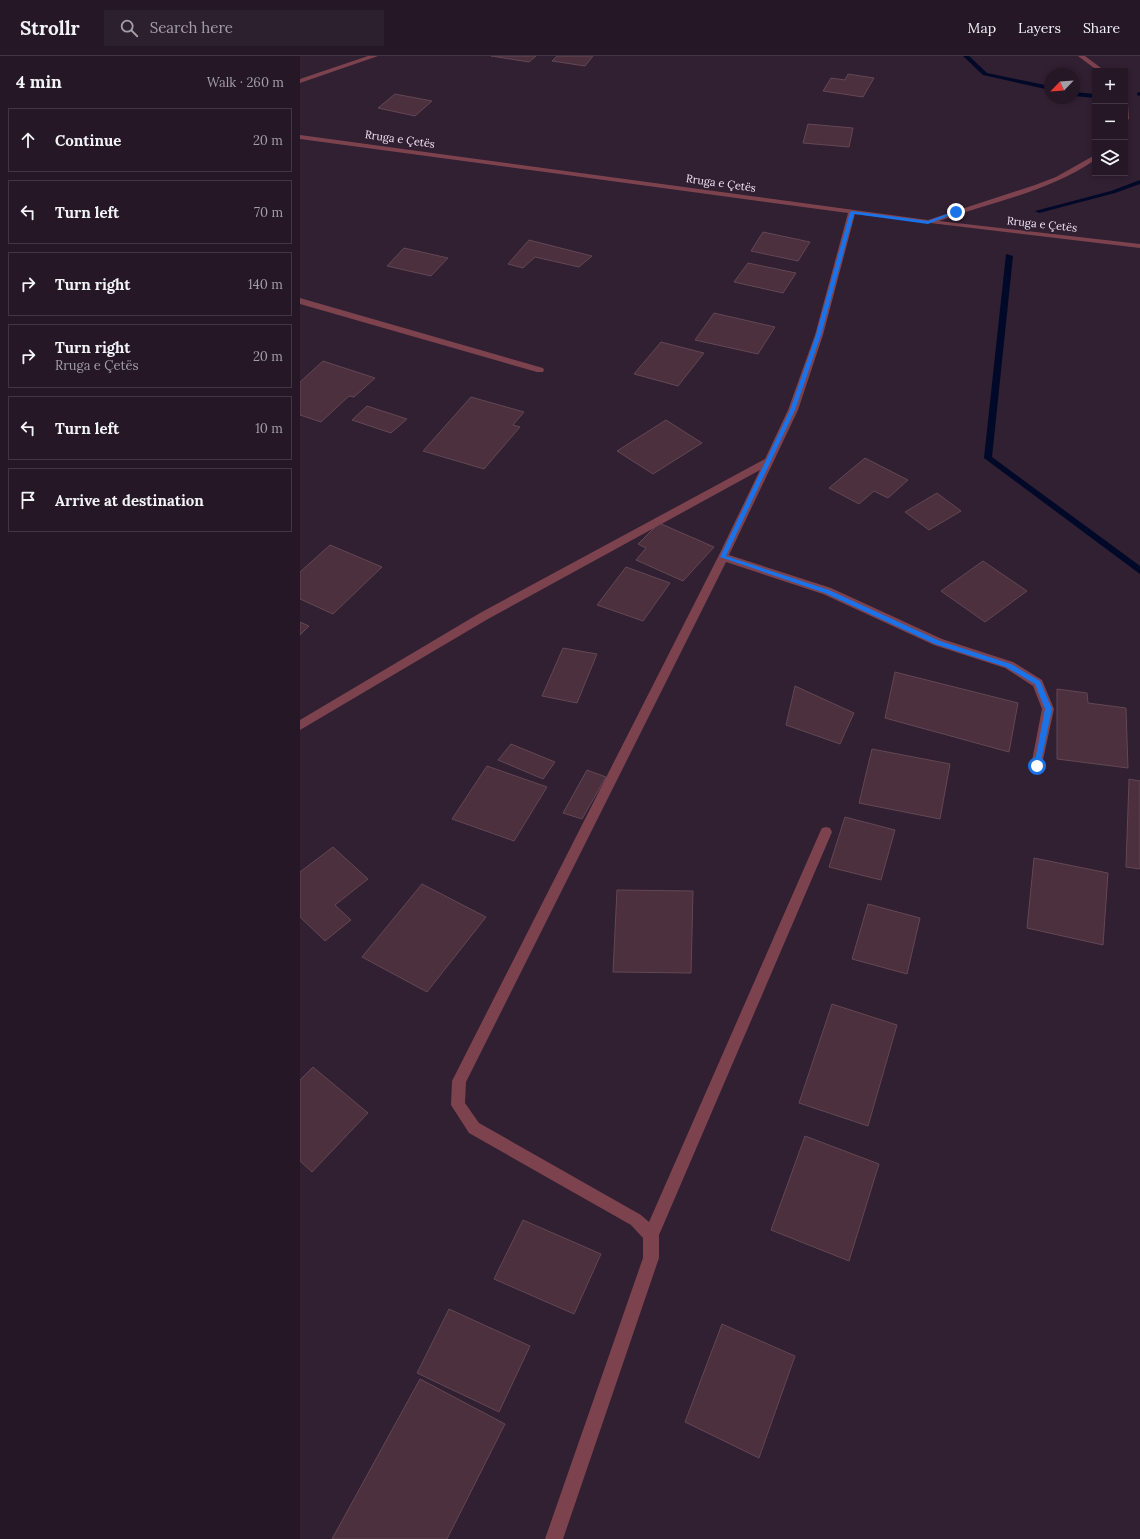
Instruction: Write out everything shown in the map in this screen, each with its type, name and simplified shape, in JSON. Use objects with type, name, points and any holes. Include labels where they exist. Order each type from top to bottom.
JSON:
[{"type":"street","points":[[300,81],[375,56]]},
{"type":"street","points":[[1081,56],[1098,68]]},
{"type":"street","name":"Rruga e Çetës","points":[[300,137],[928,222],[1140,246]]},
{"type":"street","points":[[928,222],[1008,197],[1045,183],[1068,173],[1092,159]]},
{"type":"street","points":[[651,1235],[636,1220],[474,1128],[458,1105],[459,1081],[723,557],[792,410],[819,335],[852,212]]},
{"type":"street","points":[[300,301],[540,370]]},
{"type":"street","points":[[300,726],[484,616],[769,460]]},
{"type":"street","points":[[723,557],[827,591],[938,642],[1008,665],[1038,683],[1048,709],[1037,766]]},
{"type":"street","points":[[554,1539],[651,1258],[651,1235],[826,832]]},
{"type":"building","points":[[491,56],[536,56],[529,62]]},
{"type":"building","points":[[557,56],[593,56],[585,66],[552,61]]},
{"type":"building","points":[[848,74],[874,78],[863,97],[823,91],[831,78],[845,80]]},
{"type":"building","points":[[395,94],[432,101],[415,116],[378,108]]},
{"type":"building","points":[[808,124],[853,128],[849,147],[803,143]]},
{"type":"building","points":[[763,232],[810,242],[798,261],[751,251]]},
{"type":"building","points":[[529,240],[592,256],[579,267],[535,257],[523,268],[508,264]]},
{"type":"building","points":[[404,248],[448,258],[431,276],[387,266]]},
{"type":"building","points":[[748,263],[796,273],[783,293],[734,282]]},
{"type":"building","points":[[714,313],[775,327],[758,354],[695,340]]},
{"type":"building","points":[[661,342],[704,353],[678,386],[634,374]]},
{"type":"building","points":[[323,361],[375,378],[354,397],[349,396],[321,422],[300,415],[300,382]]},
{"type":"building","points":[[471,397],[524,412],[513,425],[520,427],[484,469],[423,451]]},
{"type":"building","points":[[367,406],[407,419],[391,433],[352,420]]},
{"type":"building","points":[[666,420],[702,443],[653,474],[617,451]]},
{"type":"building","points":[[865,458],[908,480],[888,498],[874,491],[859,504],[829,488]]},
{"type":"building","points":[[937,493],[961,511],[929,530],[905,512]]},
{"type":"building","points":[[659,523],[714,547],[683,581],[636,560],[646,548],[638,544]]},
{"type":"building","points":[[330,545],[382,567],[333,614],[300,599],[300,572]]},
{"type":"building","points":[[983,561],[1027,591],[985,622],[941,591]]},
{"type":"building","points":[[626,567],[670,583],[643,621],[597,605]]},
{"type":"building","points":[[300,622],[309,626],[300,635]]},
{"type":"building","points":[[563,648],[597,654],[577,703],[542,696]]},
{"type":"building","points":[[895,672],[1018,703],[1009,752],[885,718]]},
{"type":"building","points":[[795,686],[854,713],[840,744],[786,725]]},
{"type":"building","points":[[1057,689],[1087,693],[1088,703],[1126,708],[1128,768],[1057,759]]},
{"type":"building","points":[[511,744],[555,762],[543,779],[498,760]]},
{"type":"building","points":[[872,749],[950,764],[940,819],[859,803]]},
{"type":"building","points":[[487,766],[547,787],[514,841],[452,819]]},
{"type":"building","points":[[587,770],[606,777],[582,819],[563,813]]},
{"type":"building","points":[[1129,779],[1140,781],[1140,869],[1126,867]]},
{"type":"building","points":[[845,817],[895,830],[881,880],[829,867]]},
{"type":"building","points":[[333,847],[368,879],[335,905],[351,920],[325,941],[300,917],[300,872]]},
{"type":"building","points":[[1034,858],[1108,873],[1103,945],[1027,928]]},
{"type":"building","points":[[422,884],[486,917],[427,992],[362,957]]},
{"type":"building","points":[[617,890],[693,891],[691,973],[613,972]]},
{"type":"building","points":[[868,904],[920,918],[907,974],[852,959]]},
{"type":"building","points":[[832,1004],[897,1025],[868,1126],[799,1103]]},
{"type":"building","points":[[313,1067],[368,1113],[312,1172],[300,1161],[300,1080]]},
{"type":"building","points":[[805,1136],[879,1164],[849,1261],[771,1230]]},
{"type":"building","points":[[523,1220],[601,1254],[574,1314],[494,1279]]},
{"type":"building","points":[[449,1309],[530,1346],[499,1412],[417,1373]]},
{"type":"building","points":[[722,1324],[795,1356],[759,1458],[685,1422]]},
{"type":"building","points":[[420,1379],[505,1424],[447,1539],[332,1539]]},
{"type":"waterway","points":[[966,56],[985,74],[1044,87]]},
{"type":"waterway","points":[[1080,95],[1092,96]]},
{"type":"waterway","points":[[1039,211],[1113,192],[1140,182]]},
{"type":"waterway","points":[[1009,256],[988,458],[1140,571]]},
{"type":"route","points":[[956,212],[928,222],[852,212],[819,335],[792,410],[723,557],[827,591],[938,642],[1008,665],[1038,683],[1048,709],[1037,766]]}]
